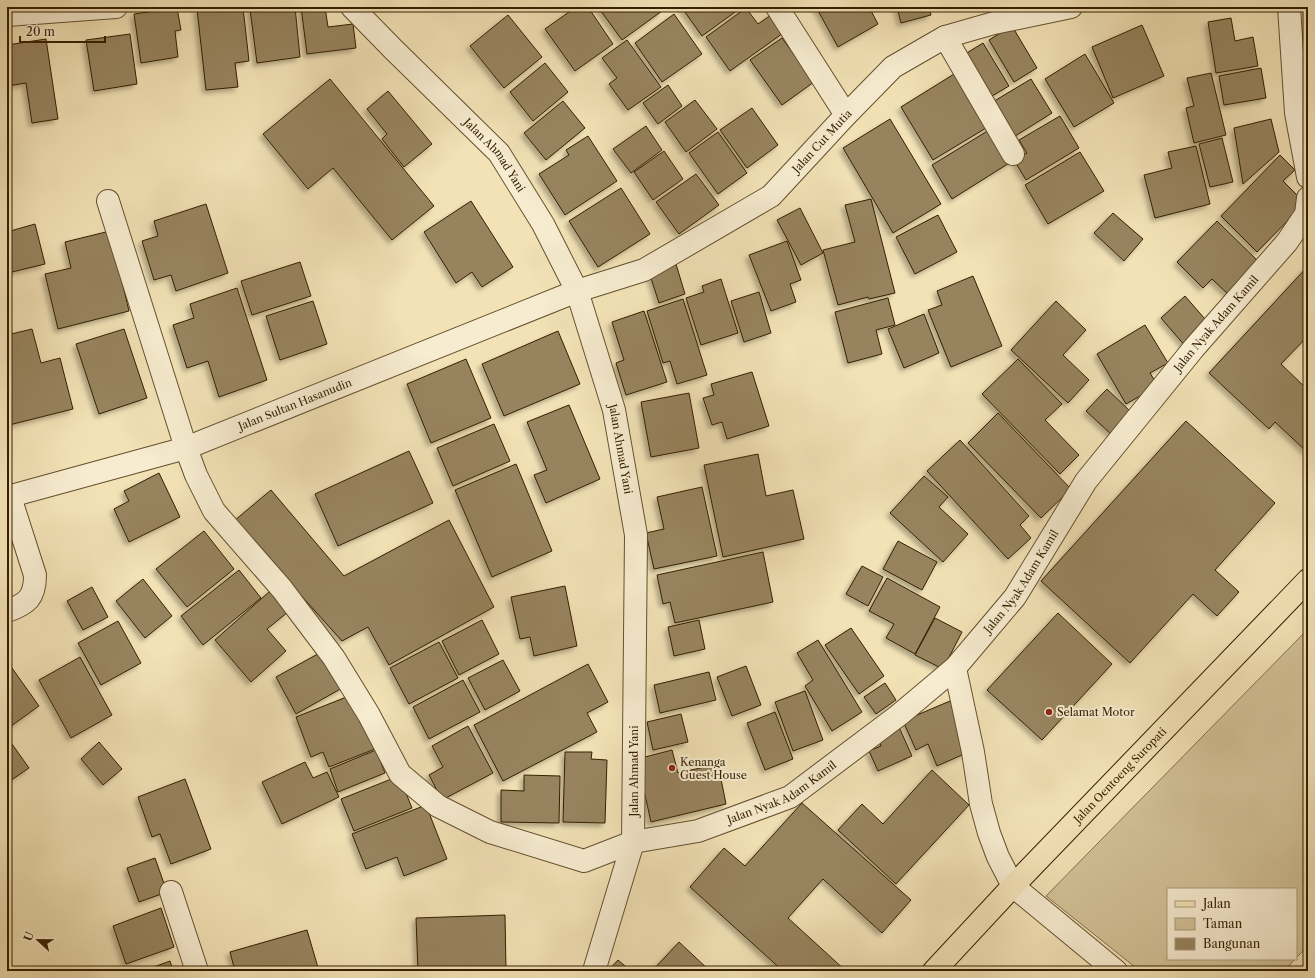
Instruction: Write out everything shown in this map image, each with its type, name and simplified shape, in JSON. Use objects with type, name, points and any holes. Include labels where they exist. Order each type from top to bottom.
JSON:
[{"type":"main road","name":"Jalan Oentoeng Suropati","points":[[934,971],[1013,886],[1308,580]]},
{"type":"street","points":[[8,14],[116,7]]},
{"type":"street","name":"Jalan Ahmad Yani","points":[[352,7],[499,153],[542,224],[577,291],[614,410],[636,535],[633,842],[594,971]]},
{"type":"street","points":[[777,7],[846,115]]},
{"type":"street","name":"Jalan Cut Mutia","points":[[577,291],[644,270],[772,196],[846,115],[893,67],[945,37],[994,23],[1071,7]]},
{"type":"street","points":[[1289,7],[1296,113],[1308,177]]},
{"type":"street","points":[[945,37],[1013,154]]},
{"type":"street","name":"Jalan Nyak Adam Kamil","points":[[108,201],[186,448],[196,475],[214,511],[282,589],[334,658],[369,715],[400,774],[438,806],[490,832],[584,860],[633,842],[698,831],[790,797],[899,715],[955,668],[1014,597],[1086,481],[1194,348],[1287,242],[1306,214],[1308,198]]},
{"type":"street","name":"Jalan Sultan Hasanudin","points":[[8,497],[186,448],[577,291]]},
{"type":"street","points":[[7,611],[21,606],[30,598],[35,587],[35,576],[8,497]]},
{"type":"street","points":[[955,668],[973,752],[981,804],[989,833],[998,857],[1013,886],[1116,971]]},
{"type":"street","points":[[171,892],[197,971]]},
{"type":"green space","points":[[1308,629],[1308,946],[1297,957],[1297,888],[1167,888],[1167,960],[1294,960],[1284,971],[1140,971],[1046,896]]},
{"type":"building","points":[[213,7],[243,7],[249,61],[235,63],[238,87],[206,90],[197,9]]},
{"type":"building","points":[[263,7],[295,7],[300,57],[257,63],[250,9]]},
{"type":"building","points":[[301,7],[325,7],[328,27],[353,24],[356,48],[307,54]]},
{"type":"building","points":[[576,7],[588,7],[613,44],[575,71],[545,29]]},
{"type":"building","points":[[598,7],[659,7],[662,11],[622,40]]},
{"type":"building","points":[[742,7],[702,36],[682,8]]},
{"type":"building","points":[[816,7],[869,7],[878,24],[838,47]]},
{"type":"building","points":[[897,7],[929,7],[931,15],[901,23]]},
{"type":"building","points":[[177,8],[181,30],[175,31],[178,57],[141,63],[134,14]]},
{"type":"building","points":[[746,8],[758,24],[774,13],[786,31],[730,71],[706,37]]},
{"type":"building","points":[[674,14],[702,54],[662,82],[635,43]]},
{"type":"building","points":[[508,15],[542,57],[504,88],[470,46]]},
{"type":"building","points":[[1231,18],[1235,41],[1253,37],[1258,66],[1216,73],[1208,22]]},
{"type":"building","points":[[1142,25],[1164,76],[1113,98],[1092,47]]},
{"type":"building","points":[[1012,26],[1037,68],[1014,82],[989,40]]},
{"type":"building","points":[[130,34],[137,84],[94,91],[86,40]]},
{"type":"building","points":[[782,38],[814,82],[782,105],[750,60]]},
{"type":"building","points":[[46,39],[58,119],[32,123],[26,83],[7,86],[7,45]]},
{"type":"building","points":[[627,40],[661,87],[628,110],[609,84],[617,78],[602,58]]},
{"type":"building","points":[[983,43],[1009,86],[987,99],[962,56]]},
{"type":"building","points":[[1085,54],[1114,103],[1074,127],[1045,79]]},
{"type":"building","points":[[545,63],[568,92],[533,121],[510,92]]},
{"type":"building","points":[[1261,68],[1266,98],[1224,105],[1219,76]]},
{"type":"building","points":[[959,71],[991,125],[933,160],[901,107]]},
{"type":"building","points":[[1211,73],[1226,135],[1194,143],[1186,108],[1194,106],[1187,78]]},
{"type":"building","points":[[330,79],[434,206],[392,240],[333,168],[308,189],[263,134]]},
{"type":"building","points":[[1031,79],[1052,113],[1012,138],[991,103]]},
{"type":"building","points":[[668,85],[682,106],[658,124],[643,103]]},
{"type":"building","points":[[388,91],[432,144],[404,167],[382,139],[387,134],[367,109]]},
{"type":"building","points":[[695,100],[717,129],[686,152],[665,122]]},
{"type":"building","points":[[563,101],[585,128],[546,160],[524,133]]},
{"type":"building","points":[[752,108],[778,145],[747,168],[720,130]]},
{"type":"building","points":[[1060,116],[1079,148],[1026,180],[1014,160],[1027,153],[1019,140]]},
{"type":"building","points":[[890,119],[941,204],[893,233],[843,148]]},
{"type":"building","points":[[1271,119],[1279,152],[1243,184],[1234,128]]},
{"type":"building","points":[[646,126],[662,150],[631,173],[613,149]]},
{"type":"building","points":[[994,127],[1014,160],[952,199],[932,165]]},
{"type":"building","points":[[718,132],[747,173],[718,194],[689,153]]},
{"type":"building","points":[[588,136],[617,181],[565,215],[539,174],[569,155],[566,150]]},
{"type":"building","points":[[1222,138],[1233,182],[1210,187],[1199,144]]},
{"type":"building","points":[[1196,146],[1210,204],[1155,218],[1144,175],[1172,168],[1168,152]]},
{"type":"building","points":[[664,151],[683,179],[653,200],[634,172]]},
{"type":"building","points":[[1080,152],[1104,191],[1048,224],[1025,185]]},
{"type":"building","points":[[1280,155],[1295,170],[1283,181],[1305,203],[1257,252],[1221,216]]},
{"type":"building","points":[[696,174],[719,205],[679,234],[656,202]]},
{"type":"building","points":[[621,188],[650,234],[598,267],[569,221]]},
{"type":"building","points":[[871,199],[895,293],[869,299],[868,297],[838,305],[823,250],[855,242],[845,205]]},
{"type":"building","points":[[471,201],[513,267],[482,287],[472,272],[456,283],[424,232]]},
{"type":"building","points":[[206,204],[228,273],[176,291],[171,275],[154,280],[142,241],[158,236],[154,221]]},
{"type":"building","points":[[800,208],[823,253],[801,265],[777,220]]},
{"type":"building","points":[[1113,213],[1143,239],[1124,261],[1094,233]]},
{"type":"building","points":[[938,215],[957,252],[915,274],[896,237]]},
{"type":"building","points":[[1217,221],[1261,264],[1230,296],[1212,279],[1203,288],[1177,262]]},
{"type":"building","points":[[35,224],[45,264],[8,273],[7,232]]},
{"type":"building","points":[[110,231],[129,311],[58,329],[45,274],[71,268],[65,242]]},
{"type":"building","points":[[787,241],[801,280],[790,284],[796,302],[771,311],[749,255]]},
{"type":"building","points":[[300,262],[311,296],[252,315],[241,281]]},
{"type":"building","points":[[676,264],[685,294],[659,303],[649,272]]},
{"type":"building","points":[[1308,266],[1308,336],[1281,364],[1308,390],[1308,453],[1275,422],[1269,429],[1209,373]]},
{"type":"building","points":[[973,276],[1002,346],[951,367],[928,310],[942,305],[937,291]]},
{"type":"building","points":[[721,279],[738,333],[701,345],[686,298],[704,292],[702,286]]},
{"type":"building","points":[[237,288],[267,380],[219,397],[208,361],[187,368],[173,325],[194,318],[190,304]]},
{"type":"building","points":[[759,292],[771,333],[744,342],[731,301]]},
{"type":"building","points":[[1185,296],[1211,326],[1186,347],[1161,318]]},
{"type":"building","points":[[888,298],[895,325],[876,330],[882,354],[848,363],[835,312]]},
{"type":"building","points":[[683,299],[707,375],[677,384],[670,361],[663,363],[647,311]]},
{"type":"building","points":[[313,301],[327,344],[280,360],[266,316]]},
{"type":"building","points":[[1056,301],[1086,330],[1063,355],[1089,380],[1068,403],[1011,350]]},
{"type":"building","points":[[644,311],[667,382],[626,395],[616,363],[624,360],[612,322]]},
{"type":"building","points":[[924,314],[939,353],[904,368],[888,329]]},
{"type":"building","points":[[1145,325],[1168,363],[1150,373],[1158,386],[1126,404],[1097,354]]},
{"type":"building","points":[[32,329],[41,363],[60,358],[73,409],[9,425],[7,418],[7,335]]},
{"type":"building","points":[[124,329],[147,398],[99,414],[76,344]]},
{"type":"building","points":[[558,331],[580,384],[504,416],[482,364]]},
{"type":"building","points":[[466,359],[491,418],[431,443],[407,384]]},
{"type":"building","points":[[1018,359],[1062,404],[1045,420],[1079,455],[1060,474],[982,394]]},
{"type":"building","points":[[752,372],[769,426],[727,439],[722,422],[712,425],[703,398],[714,395],[711,384]]},
{"type":"building","points":[[1107,389],[1133,414],[1113,436],[1086,411]]},
{"type":"building","points":[[689,393],[699,448],[651,457],[641,402]]},
{"type":"building","points":[[569,405],[600,479],[546,503],[534,475],[547,470],[527,422]]},
{"type":"building","points":[[998,413],[1071,489],[1041,518],[968,443]]},
{"type":"building","points":[[1186,421],[1275,503],[1215,570],[1239,592],[1217,616],[1193,594],[1130,663],[1041,581]]},
{"type":"building","points":[[494,424],[510,461],[453,486],[437,448]]},
{"type":"building","points":[[960,440],[1029,516],[1020,525],[1031,538],[1008,559],[927,471]]},
{"type":"building","points":[[409,451],[433,503],[338,546],[315,494]]},
{"type":"building","points":[[758,454],[766,496],[793,490],[804,539],[723,557],[704,465]]},
{"type":"building","points":[[516,464],[552,551],[492,577],[455,490]]},
{"type":"building","points":[[159,473],[180,517],[129,542],[114,509],[129,501],[124,491]]},
{"type":"building","points":[[924,476],[948,497],[939,507],[968,534],[943,562],[890,513]]},
{"type":"building","points":[[702,487],[717,556],[654,569],[646,533],[664,529],[657,497]]},
{"type":"building","points":[[271,490],[344,576],[449,520],[494,607],[389,665],[368,627],[342,641],[234,521]]},
{"type":"building","points":[[204,531],[234,569],[187,607],[156,569]]},
{"type":"building","points":[[898,541],[937,562],[922,590],[883,569]]},
{"type":"building","points":[[763,552],[773,602],[675,623],[670,602],[663,604],[657,575]]},
{"type":"building","points":[[862,566],[883,577],[868,606],[846,594]]},
{"type":"building","points":[[239,570],[261,598],[203,645],[181,616]]},
{"type":"building","points":[[887,578],[940,607],[915,654],[886,638],[894,624],[869,611]]},
{"type":"building","points":[[143,579],[172,616],[145,638],[116,601]]},
{"type":"building","points":[[565,586],[577,646],[534,656],[530,637],[520,639],[511,597]]},
{"type":"building","points":[[92,587],[108,617],[83,630],[67,601]]},
{"type":"building","points":[[270,591],[288,612],[267,629],[286,651],[251,682],[215,640]]},
{"type":"building","points":[[1058,613],[1112,664],[1042,740],[987,690]]},
{"type":"building","points":[[935,618],[962,632],[943,669],[915,655]]},
{"type":"building","points":[[482,620],[499,654],[459,675],[442,641]]},
{"type":"building","points":[[699,620],[705,649],[674,656],[668,627]]},
{"type":"building","points":[[118,621],[141,663],[101,685],[78,643]]},
{"type":"building","points":[[851,628],[884,676],[859,694],[825,645]]},
{"type":"building","points":[[818,640],[862,712],[832,731],[805,686],[813,680],[797,653]]},
{"type":"building","points":[[439,642],[458,678],[409,704],[390,668]]},
{"type":"building","points":[[325,650],[344,687],[296,714],[276,677]]},
{"type":"building","points":[[80,657],[112,715],[71,738],[39,680]]},
{"type":"building","points":[[503,660],[520,691],[485,710],[468,678]]},
{"type":"building","points":[[7,661],[39,706],[7,729]]},
{"type":"building","points":[[588,664],[608,702],[587,713],[597,732],[503,781],[474,725]]},
{"type":"building","points":[[746,666],[761,705],[732,716],[717,677]]},
{"type":"building","points":[[709,672],[716,700],[660,713],[654,685]]},
{"type":"building","points":[[463,680],[480,712],[429,739],[413,707]]},
{"type":"building","points":[[885,683],[896,700],[876,714],[864,697]]},
{"type":"building","points":[[805,691],[823,740],[793,751],[775,702]]},
{"type":"building","points":[[354,694],[375,749],[329,767],[323,752],[311,757],[296,717]]},
{"type":"building","points":[[950,701],[971,751],[937,766],[928,744],[916,750],[903,721]]},
{"type":"building","points":[[775,712],[793,759],[765,770],[747,723]]},
{"type":"building","points":[[681,714],[688,742],[653,750],[647,722]]},
{"type":"building","points":[[468,726],[493,773],[442,800],[429,775],[443,767],[432,746]]},
{"type":"building","points":[[899,727],[912,756],[878,771],[869,751],[881,746],[877,736]]},
{"type":"building","points":[[7,737],[29,768],[7,783]]},
{"type":"building","points":[[99,742],[122,769],[103,785],[81,759]]},
{"type":"building","points":[[376,750],[385,773],[338,792],[330,769]]},
{"type":"building","points":[[672,750],[678,773],[718,764],[726,804],[651,822],[637,759]]},
{"type":"building","points":[[565,752],[592,752],[591,759],[607,760],[605,823],[563,822]]},
{"type":"building","points":[[305,762],[313,778],[327,772],[339,797],[282,824],[262,782]]},
{"type":"building","points":[[932,770],[969,805],[896,884],[838,830],[862,804],[883,824]]},
{"type":"building","points":[[524,775],[560,776],[559,823],[501,822],[501,790],[524,791]]},
{"type":"building","points":[[399,776],[412,808],[354,831],[341,799]]},
{"type":"building","points":[[185,779],[211,849],[171,864],[160,834],[152,837],[138,797]]},
{"type":"building","points":[[802,803],[911,900],[882,933],[823,879],[788,918],[846,971],[783,971],[690,887],[724,848],[745,866]]},
{"type":"building","points":[[426,805],[447,859],[404,876],[397,857],[366,869],[352,834]]},
{"type":"building","points":[[155,858],[167,892],[139,902],[127,868]]},
{"type":"building","points":[[161,908],[174,947],[126,964],[113,926]]},
{"type":"building","points":[[505,915],[506,971],[418,971],[416,918]]},
{"type":"building","points":[[307,930],[319,971],[235,971],[230,952]]},
{"type":"building","points":[[679,942],[710,971],[652,971]]},
{"type":"building","points":[[618,960],[631,971],[608,971]]},
{"type":"building","points":[[170,961],[173,971],[143,971]]},
{"type":"place","name":"Selamat Motor","points":[[1049,712]]},
{"type":"place","name":"Kenanga Guest House","points":[[672,768]]}]
